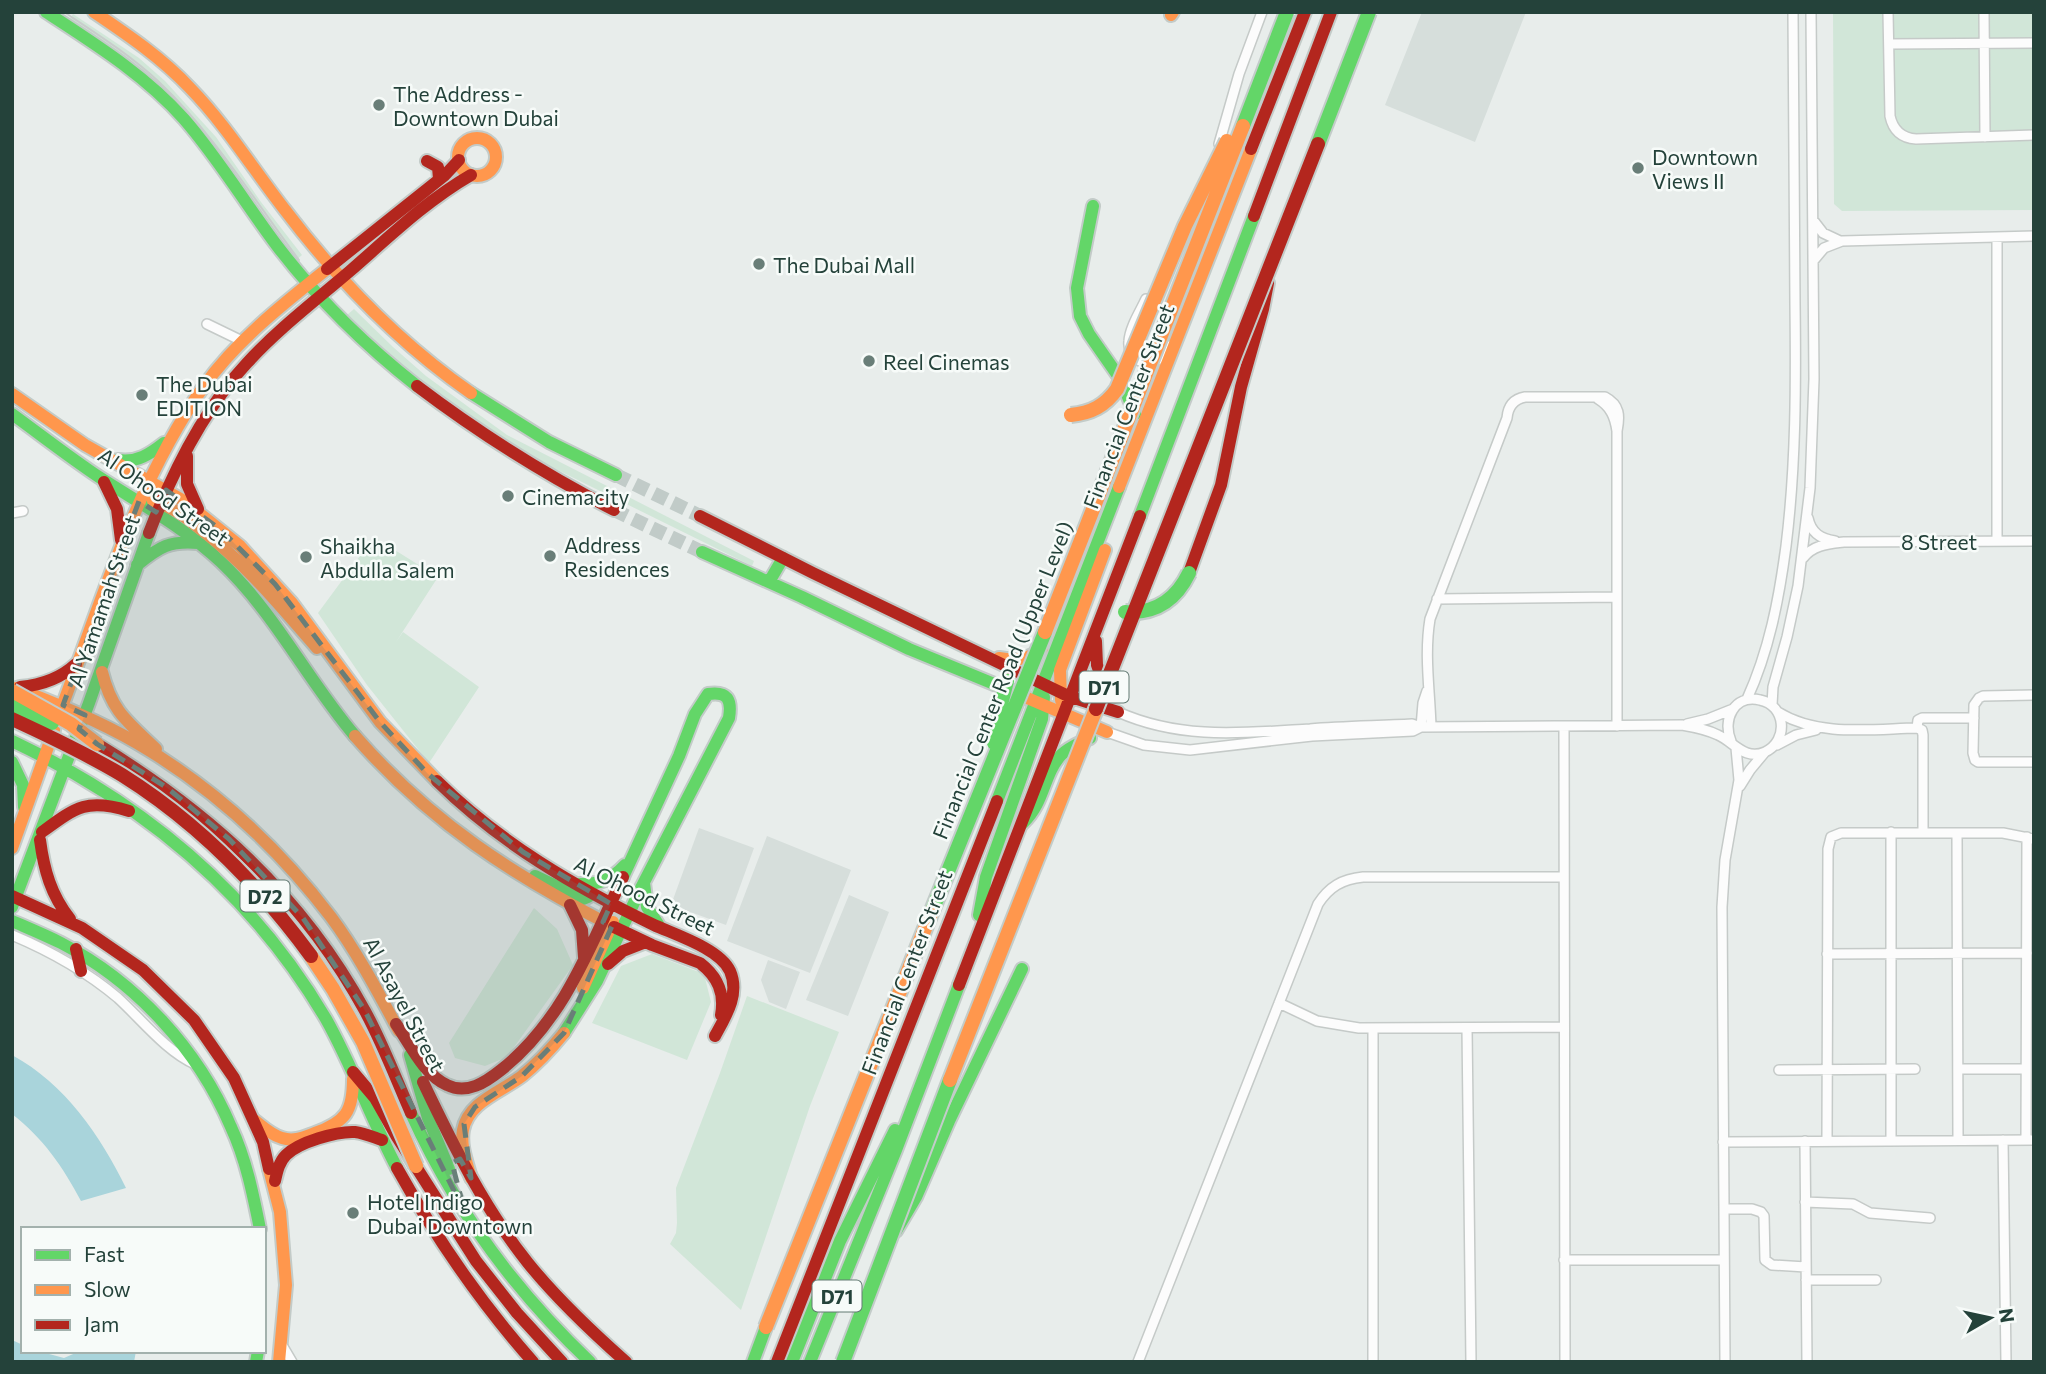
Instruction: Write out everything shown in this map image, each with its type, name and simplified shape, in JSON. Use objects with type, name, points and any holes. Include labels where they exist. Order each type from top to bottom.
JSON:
[{"type":"main road","points":[[46,12],[123,63],[184,118],[271,238],[308,284],[335,313],[387,360],[468,424],[532,467],[614,510]]},
{"type":"main road","points":[[94,12],[154,53],[201,99],[330,266],[403,341],[474,396],[551,443],[616,475]]},
{"type":"main road","name":"Financial Center Road (Upper Level)","points":[[753,1362],[865,1075],[995,757],[1287,12]]},
{"type":"main road","name":"Financial Center Street","points":[[1042,684],[1305,12]]},
{"type":"main road","name":"D71","points":[[810,1362],[892,1160],[1063,712],[1064,694],[1079,674],[1099,626],[1331,12]]},
{"type":"main road","name":"D71","points":[[843,1362],[928,1135],[1369,12]]},
{"type":"main road","points":[[1071,415],[1100,408],[1110,400],[1117,389],[1190,215],[1225,144],[1252,100]]},
{"type":"main road","points":[[473,138],[487,141],[492,145],[496,156],[493,167],[484,174],[471,174],[461,166],[461,148],[473,138]]},
{"type":"main road","name":"Al Yamamah Street","points":[[12,848],[139,501],[172,436],[204,386],[238,345],[459,160]]},
{"type":"main road","points":[[427,161],[438,166],[439,179]]},
{"type":"main road","name":"Al Yamamah Street","points":[[13,900],[41,834],[161,501],[214,404],[241,369],[266,343],[444,192],[471,174]]},
{"type":"main road","points":[[1093,206],[1093,223],[1077,281],[1079,314],[1128,394],[1134,413],[1137,443]]},
{"type":"main road","points":[[1122,612],[1138,613],[1160,607],[1172,599],[1186,581],[1221,485],[1244,370],[1263,309],[1268,273]]},
{"type":"main road","name":"Al Ohood Street","points":[[12,394],[104,457],[149,480],[161,501],[258,602],[289,643],[321,693],[369,752],[432,814],[490,857],[567,902],[646,942],[700,963],[715,975],[720,984],[723,1003],[715,1036],[725,1020],[733,998],[734,985],[730,971],[712,951],[611,904],[539,864],[509,842],[428,774],[380,722],[275,584],[240,546],[201,513],[161,501],[139,501],[12,414]]},
{"type":"main road","points":[[104,457],[126,462],[140,460],[172,436]]},
{"type":"main road","points":[[190,446],[187,484],[201,513]]},
{"type":"main road","points":[[1064,694],[1060,670],[1126,493],[1129,465]]},
{"type":"main road","points":[[99,476],[118,509],[121,547]]},
{"type":"main road","points":[[161,501],[204,530],[237,559],[312,643],[334,659]]},
{"type":"main road","points":[[700,516],[1042,684],[1118,712]]},
{"type":"main road","points":[[137,565],[169,542],[200,543]]},
{"type":"main road","points":[[702,552],[908,649],[985,680],[1037,710],[1063,712],[1107,732]]},
{"type":"main road","points":[[769,582],[783,558]]},
{"type":"main road","points":[[990,657],[1018,660],[1033,656],[1067,618]]},
{"type":"main road","points":[[1099,626],[1097,665],[1102,684],[1118,712]]},
{"type":"main road","points":[[12,688],[55,680],[73,667],[80,658]]},
{"type":"main road","points":[[101,670],[105,690],[115,709],[166,760]]},
{"type":"main road","points":[[1060,670],[1065,677],[1079,674]]},
{"type":"main road","points":[[985,680],[1012,710],[1013,755]]},
{"type":"main road","points":[[995,757],[995,732],[1007,681]]},
{"type":"main road","points":[[978,933],[986,877],[1037,710],[1042,684]]},
{"type":"main road","points":[[12,688],[71,724],[97,744]]},
{"type":"main road","name":"Al Asayel Street","points":[[12,688],[85,715],[166,760],[239,817],[292,869],[360,959],[396,1024],[447,1134],[498,1223],[529,1265],[578,1318],[626,1362]]},
{"type":"main road","points":[[396,1024],[435,1079],[456,1089],[477,1086],[506,1068],[531,1045],[554,1015],[583,964],[612,926],[629,913],[731,712],[730,701],[720,693],[708,694],[701,703],[611,904],[612,926],[600,972],[564,1033],[529,1069],[475,1107],[469,1115],[463,1144],[471,1178]]},
{"type":"main road","name":"Al Asayel Street","points":[[12,705],[97,744],[166,787],[249,857],[303,918],[364,1009],[423,1138],[465,1213],[530,1301],[590,1362]]},
{"type":"main road","name":"Financial Center Street","points":[[777,1362],[1013,755],[1037,710]]},
{"type":"main road","name":"D72","points":[[12,719],[91,758],[154,796],[212,842],[254,883],[298,936],[341,1001],[368,1053],[416,1166],[450,1223],[486,1275],[525,1323],[562,1362]]},
{"type":"main road","points":[[1018,826],[1037,807],[1060,756],[1088,739],[1107,732]]},
{"type":"main road","points":[[12,741],[101,788],[161,830],[201,864],[255,922],[312,998],[334,1034],[382,1140],[412,1196],[450,1256],[533,1362]]},
{"type":"main road","points":[[12,762],[23,785],[23,818]]},
{"type":"main road","points":[[75,924],[61,909],[51,890],[45,871],[41,834],[71,811],[87,804],[116,807],[139,815]]},
{"type":"main road","points":[[490,857],[509,863],[583,899],[587,897],[587,890]]},
{"type":"main road","points":[[573,883],[603,883],[615,876],[633,858]]},
{"type":"main road","points":[[644,882],[647,907],[661,927]]},
{"type":"main road","points":[[13,900],[75,924],[135,962],[179,1002],[222,1057],[234,1077],[254,1120],[275,1184],[284,1238],[286,1292],[279,1362]]},
{"type":"main road","points":[[567,902],[577,915],[583,930],[583,964]]},
{"type":"main road","points":[[12,921],[76,949],[97,963],[137,995],[169,1028],[197,1065],[228,1118],[254,1192],[261,1227]]},
{"type":"main road","points":[[564,1033],[571,1011],[612,926]]},
{"type":"main road","points":[[600,972],[623,951],[646,942]]},
{"type":"main road","points":[[76,949],[81,971]]},
{"type":"main road","points":[[887,1245],[916,1197],[949,1121],[1022,969]]},
{"type":"main road","points":[[410,1055],[428,1118],[465,1213]]},
{"type":"main road","points":[[792,1362],[840,1241],[927,1066]]},
{"type":"main road","points":[[353,1072],[373,1094],[416,1166]]},
{"type":"main road","points":[[254,1120],[276,1136],[290,1140],[329,1129],[345,1118],[350,1110],[353,1101],[353,1072]]},
{"type":"main road","points":[[275,1184],[282,1159],[294,1149],[349,1132],[364,1133],[382,1140]]},
{"type":"street","points":[[1181,326],[1163,356],[1157,361],[1142,362],[1130,353],[1128,345],[1132,330],[1215,155],[1239,74],[1262,12]]},
{"type":"street","points":[[1118,712],[1160,726],[1229,734],[1409,724],[1426,727],[1682,725],[1733,709],[1747,699],[1764,657],[1777,603],[1789,522],[1794,463],[1796,380],[1793,12]]},
{"type":"street","points":[[1738,790],[1750,770],[1779,740],[1782,731],[1782,721],[1775,709],[1773,687],[1790,624],[1807,516],[1813,416],[1811,12]]},
{"type":"street","points":[[1888,12],[1890,116],[1896,130],[1916,139],[2034,135]]},
{"type":"street","points":[[1984,12],[1985,137]]},
{"type":"street","points":[[1889,44],[2034,43]]},
{"type":"street","points":[[1812,220],[1823,233],[1842,241]]},
{"type":"street","points":[[1813,261],[1824,248],[1842,241],[2034,236]]},
{"type":"street","points":[[1997,239],[1997,541]]},
{"type":"street","points":[[206,326],[238,345]]},
{"type":"street","points":[[1426,727],[1423,703],[1427,689],[1429,629],[1437,599],[1507,418],[1520,404],[1532,398],[1590,397],[1598,399],[1610,408],[1617,431],[1617,726]]},
{"type":"street","points":[[12,513],[23,511]]},
{"type":"street","points":[[1807,516],[1809,524],[1820,537],[1844,542]]},
{"type":"street","name":"8 Street","points":[[1844,542],[2034,541]]},
{"type":"street","points":[[1802,560],[1820,545],[1844,542]]},
{"type":"street","points":[[1437,599],[1617,597]]},
{"type":"street","points":[[2034,695],[1979,698],[1974,705],[1973,753],[1975,760],[1982,762],[2034,762]]},
{"type":"street","points":[[1747,699],[1756,699],[1799,723],[1822,729]]},
{"type":"street","points":[[1725,1362],[1722,907],[1725,860],[1738,790],[1739,769],[1726,724],[1733,709]]},
{"type":"street","points":[[1917,728],[1916,724],[1922,718],[1974,718]]},
{"type":"street","points":[[1682,725],[1707,730],[1750,754],[1769,750],[1796,735],[1822,729],[1922,730],[1923,832]]},
{"type":"street","points":[[1564,726],[1564,1362]]},
{"type":"street","points":[[1107,732],[1144,745],[1189,750],[1311,736],[1413,731],[1426,727]]},
{"type":"street","points":[[1891,832],[1891,1141]]},
{"type":"street","points":[[1723,1142],[2030,1140],[2026,1069],[2031,838],[2009,833],[1841,833],[1835,834],[1828,843],[1827,1141]]},
{"type":"street","points":[[1958,833],[1958,1140]]},
{"type":"street","points":[[1138,1362],[1318,904],[1325,893],[1336,884],[1363,877],[1564,877]]},
{"type":"street","points":[[12,935],[54,954],[81,971],[114,995],[175,1053],[197,1065]]},
{"type":"street","points":[[1827,954],[2027,953]]},
{"type":"street","points":[[1279,1003],[1317,1021],[1345,1027],[1564,1027]]},
{"type":"street","points":[[1373,1028],[1373,1362]]},
{"type":"street","points":[[1468,1028],[1471,1362]]},
{"type":"street","points":[[1779,1070],[1915,1069]]},
{"type":"street","points":[[1958,1069],[2026,1069]]},
{"type":"street","points":[[2003,1140],[2006,1362]]},
{"type":"street","points":[[1805,1141],[1807,1362]]},
{"type":"street","points":[[1805,1202],[1853,1204],[1870,1213],[1930,1218]]},
{"type":"street","points":[[1724,1209],[1752,1209],[1761,1212],[1765,1260],[1772,1265],[1806,1267]]},
{"type":"street","points":[[1564,1260],[1724,1260]]},
{"type":"street","points":[[1806,1280],[1876,1280]]},
{"type":"street","points":[[281,1345],[292,1362]]},
{"type":"highlighted area","points":[[166,490],[221,530],[275,584],[380,722],[428,774],[523,852],[611,904],[603,922],[612,926],[564,1033],[522,1076],[475,1107],[464,1124],[471,1178],[460,1159],[452,1163],[465,1213],[364,1009],[303,918],[229,839],[166,787],[97,744],[79,729],[85,715],[63,705],[139,501],[156,512]]},
{"type":"shaded area","points":[[1422,12],[1526,12],[1475,142],[1385,105]]},
{"type":"shaded area","points":[[699,828],[754,848],[726,925],[671,905]]},
{"type":"shaded area","points":[[767,836],[851,870],[810,973],[727,941]]},
{"type":"shaded area","points":[[849,895],[889,912],[848,1016],[806,1000]]},
{"type":"shaded area","points":[[768,960],[800,972],[786,1009],[769,1002],[761,980]]},
{"type":"green space","points":[[1833,12],[2034,12],[2034,210],[1842,211],[1834,204]]},
{"type":"green space","points":[[73,14],[139,58],[165,81],[216,137],[302,255],[294,262],[212,146],[68,22]]},
{"type":"green space","points":[[354,309],[426,376],[507,435],[754,561],[752,566],[517,450],[476,424],[410,373],[347,315]]},
{"type":"green space","points":[[374,537],[438,577],[396,642],[403,632],[479,687],[429,763],[367,685],[318,613]]},
{"type":"green space","points":[[534,908],[557,929],[573,965],[507,1057],[485,1066],[455,1058],[449,1043]]},
{"type":"green space","points":[[652,954],[704,974],[711,1002],[687,1060],[592,1023],[621,966]]},
{"type":"green space","points":[[747,996],[839,1032],[810,1106],[741,1310],[670,1244],[676,1233],[676,1188]]},
{"type":"water","points":[[12,1055],[49,1081],[79,1112],[105,1149],[126,1188],[81,1201],[51,1154],[12,1114]]},
{"type":"water","points":[[12,1340],[21,1344],[21,1353],[45,1353],[64,1358],[75,1353],[136,1353],[134,1362],[12,1362]]},
{"type":"tunnel","points":[[616,475],[700,516]]},
{"type":"tunnel","points":[[614,510],[702,552]]},
{"type":"tram line","points":[[64,12],[137,63],[179,102],[216,145],[299,260]]},
{"type":"traffic: fast","points":[[46,12],[119,61],[169,103],[209,150],[278,247],[309,285],[379,355],[417,386]]},
{"type":"traffic: fast","points":[[1243,126],[1287,12]]},
{"type":"traffic: fast","points":[[1318,144],[1369,12]]},
{"type":"traffic: fast","points":[[1093,206],[1077,288],[1080,316],[1089,334],[1121,380],[1135,414]]},
{"type":"traffic: fast","points":[[1140,516],[1254,216]]},
{"type":"traffic: fast","points":[[471,393],[549,442],[616,475]]},
{"type":"traffic: fast","points":[[12,414],[88,469],[178,527],[221,562],[275,625],[355,736]]},
{"type":"traffic: fast","points":[[118,460],[143,457],[164,443]]},
{"type":"traffic: fast","points":[[997,801],[1119,487]]},
{"type":"traffic: fast","points":[[12,907],[89,703],[149,533]]},
{"type":"traffic: fast","points":[[137,565],[165,546],[199,543]]},
{"type":"traffic: fast","points":[[702,552],[909,649],[999,686]]},
{"type":"traffic: fast","points":[[769,582],[783,558]]},
{"type":"traffic: fast","points":[[1125,612],[1155,608],[1178,591],[1189,573]]},
{"type":"traffic: fast","points":[[932,911],[1045,632]]},
{"type":"traffic: fast","points":[[994,743],[1007,681]]},
{"type":"traffic: fast","points":[[564,1033],[597,981],[641,888],[729,718],[730,706],[724,696],[708,694],[695,714],[679,756],[623,877]]},
{"type":"traffic: fast","points":[[979,915],[986,877],[1042,719],[1044,697]]},
{"type":"traffic: fast","points":[[12,705],[52,723]]},
{"type":"traffic: fast","points":[[1023,823],[1036,806],[1061,755],[1090,738]]},
{"type":"traffic: fast","points":[[12,741],[106,793],[149,823],[229,892],[297,973],[326,1019],[397,1168]]},
{"type":"traffic: fast","points":[[12,762],[23,785],[24,807]]},
{"type":"traffic: fast","points":[[580,884],[605,880],[625,865]]},
{"type":"traffic: fast","points":[[535,876],[583,899],[588,897],[587,890]]},
{"type":"traffic: fast","points":[[644,883],[647,907],[658,924]]},
{"type":"traffic: fast","points":[[12,921],[61,943],[88,959],[115,977],[162,1020],[201,1071],[217,1098],[241,1152],[260,1227]]},
{"type":"traffic: fast","points":[[896,1231],[916,1197],[949,1121],[1022,969]]},
{"type":"traffic: fast","points":[[810,1362],[959,985]]},
{"type":"traffic: fast","points":[[410,1055],[428,1118],[449,1169]]},
{"type":"traffic: fast","points":[[843,1362],[950,1080]]},
{"type":"traffic: fast","points":[[411,1113],[447,1182],[489,1246],[536,1307],[590,1362]]},
{"type":"traffic: fast","points":[[792,1362],[840,1241],[895,1130]]},
{"type":"traffic: fast","points":[[753,1362],[766,1327]]},
{"type":"traffic: fast","points":[[256,1362],[258,1353]]},
{"type":"traffic: slow","points":[[94,12],[144,47],[179,77],[216,117],[305,236],[348,285],[394,332],[471,393]]},
{"type":"traffic: slow","points":[[1045,632],[1243,126]]},
{"type":"traffic: slow","points":[[477,138],[490,144],[496,157],[490,170],[477,176],[464,170],[458,157],[464,144],[477,138]]},
{"type":"traffic: slow","points":[[1071,415],[1097,408],[1117,389],[1185,226],[1227,141]]},
{"type":"traffic: slow","points":[[1119,487],[1251,149]]},
{"type":"traffic: slow","points":[[60,712],[139,503],[180,423],[204,386],[245,338],[327,269]]},
{"type":"traffic: slow","points":[[12,394],[85,445],[184,501],[240,546],[292,603],[380,722],[437,781]]},
{"type":"traffic: slow","points":[[153,501],[180,513],[219,544],[263,587],[317,648]]},
{"type":"traffic: slow","points":[[1061,700],[1060,670],[1105,550]]},
{"type":"traffic: slow","points":[[999,658],[1022,659],[1042,648]]},
{"type":"traffic: slow","points":[[102,672],[116,707],[156,749]]},
{"type":"traffic: slow","points":[[999,686],[1107,732]]},
{"type":"traffic: slow","points":[[16,688],[93,720],[137,743],[191,779],[242,820],[289,866],[341,930],[399,1031]]},
{"type":"traffic: slow","points":[[12,691],[71,724],[97,744]]},
{"type":"traffic: slow","points":[[950,1080],[1096,709]]},
{"type":"traffic: slow","points":[[12,848],[54,730]]},
{"type":"traffic: slow","points":[[355,736],[413,795],[475,845],[508,867],[614,927]]},
{"type":"traffic: slow","points":[[766,1327],[932,911]]},
{"type":"traffic: slow","points":[[583,988],[613,922]]},
{"type":"traffic: slow","points":[[311,956],[363,1042],[416,1166]]},
{"type":"traffic: slow","points":[[471,1178],[462,1142],[463,1130],[471,1112],[486,1098],[528,1071],[564,1033]]},
{"type":"traffic: slow","points":[[254,1120],[271,1133],[286,1139],[299,1138],[326,1129],[346,1114],[353,1079]]},
{"type":"traffic: slow","points":[[269,1169],[280,1212],[286,1285],[279,1362]]},
{"type":"traffic: jam","points":[[1251,149],[1305,12]]},
{"type":"traffic: jam","points":[[1254,216],[1331,12]]},
{"type":"traffic: jam","points":[[1096,709],[1318,144]]},
{"type":"traffic: jam","points":[[327,269],[445,175],[459,160]]},
{"type":"traffic: jam","points":[[427,161],[438,167],[439,179]]},
{"type":"traffic: jam","points":[[149,533],[168,488],[202,422],[247,363],[284,327],[408,220],[471,175]]},
{"type":"traffic: jam","points":[[1189,573],[1221,485],[1241,387],[1268,283]]},
{"type":"traffic: jam","points":[[417,386],[512,452],[614,510]]},
{"type":"traffic: jam","points":[[187,456],[187,484],[198,509]]},
{"type":"traffic: jam","points":[[104,482],[117,509],[121,540]]},
{"type":"traffic: jam","points":[[700,516],[1068,696],[1118,712]]},
{"type":"traffic: jam","points":[[959,985],[1140,516]]},
{"type":"traffic: jam","points":[[1096,641],[1097,665],[1107,693]]},
{"type":"traffic: jam","points":[[20,687],[50,680],[64,674],[76,664]]},
{"type":"traffic: jam","points":[[12,719],[109,767],[176,813],[248,880],[311,956]]},
{"type":"traffic: jam","points":[[97,744],[177,798],[214,828],[282,893],[340,969],[365,1011],[411,1113]]},
{"type":"traffic: jam","points":[[437,781],[486,824],[540,862],[596,895],[707,949],[725,963],[733,980],[733,996],[715,1036]]},
{"type":"traffic: jam","points":[[777,1362],[997,801]]},
{"type":"traffic: jam","points":[[42,832],[82,807],[102,805],[129,811]]},
{"type":"traffic: jam","points":[[40,840],[49,882],[70,919]]},
{"type":"traffic: jam","points":[[396,1024],[424,1067],[447,1085],[462,1089],[489,1079],[523,1050],[559,1005],[587,956],[623,877]]},
{"type":"traffic: jam","points":[[12,896],[82,928],[143,970],[194,1020],[234,1078],[263,1142],[269,1169]]},
{"type":"traffic: jam","points":[[570,905],[582,930],[584,957]]},
{"type":"traffic: jam","points":[[614,927],[700,963],[719,986],[721,1015]]},
{"type":"traffic: jam","points":[[608,964],[623,951],[646,942]]},
{"type":"traffic: jam","points":[[76,949],[81,971]]},
{"type":"traffic: jam","points":[[353,1072],[375,1098],[476,1261],[517,1313],[562,1362]]},
{"type":"traffic: jam","points":[[423,1082],[470,1176],[512,1242],[563,1302],[626,1362]]},
{"type":"traffic: jam","points":[[275,1181],[284,1158],[292,1150],[309,1142],[347,1132],[362,1133],[382,1140]]},
{"type":"traffic: jam","points":[[397,1168],[460,1269],[533,1362]]},
{"type":"place","name":"The Address - Downtown Dubai","points":[[379,105]]},
{"type":"place","name":"Downtown Views II","points":[[1638,168]]},
{"type":"place","name":"The Dubai Mall","points":[[759,264]]},
{"type":"place","name":"Reel Cinemas","points":[[869,361]]},
{"type":"place","name":"The Dubai EDITION","points":[[142,395]]},
{"type":"place","name":"Cinemacity","points":[[508,496]]},
{"type":"place","name":"Address Residences","points":[[550,556]]},
{"type":"place","name":"Shaikha Abdulla Salem","points":[[306,557]]},
{"type":"place","name":"Hotel Indigo Dubai Downtown","points":[[353,1213]]}]
